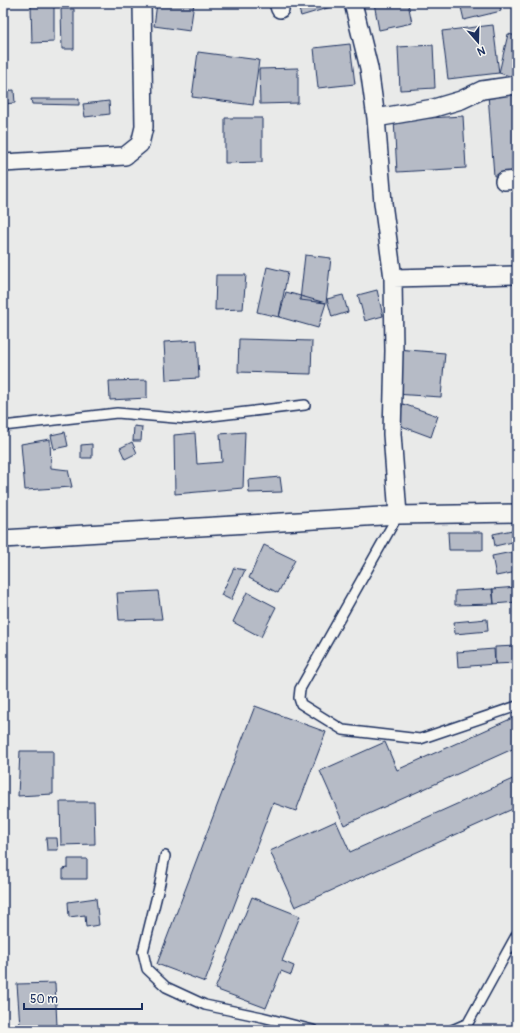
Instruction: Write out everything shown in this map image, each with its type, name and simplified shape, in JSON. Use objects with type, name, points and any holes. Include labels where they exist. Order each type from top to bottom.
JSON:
[{"type":"street","points":[[3,163],[125,156],[140,144],[144,127],[142,3]]},
{"type":"street","points":[[354,3],[369,68],[376,118],[383,203],[393,278],[394,351],[392,434],[398,515]]},
{"type":"street","points":[[376,118],[434,108],[461,100],[482,90],[516,85]]},
{"type":"street","points":[[393,278],[517,274]]},
{"type":"street","points":[[3,539],[398,515],[517,512]]},
{"type":"lane","points":[[3,426],[117,412],[186,419],[305,405]]},
{"type":"lane","points":[[398,515],[300,688],[299,698],[301,704],[344,730],[420,739],[517,706]]},
{"type":"lane","points":[[165,856],[160,883],[142,952],[147,969],[166,987],[205,1005],[313,1030]]},
{"type":"lane","points":[[452,1030],[468,1023],[517,934]]},
{"type":"building","points":[[157,3],[194,3],[190,31],[154,26]]},
{"type":"building","points":[[297,3],[333,3],[334,6],[301,16]]},
{"type":"building","points":[[374,3],[408,3],[412,23],[379,30]]},
{"type":"building","points":[[460,3],[499,3],[501,11],[464,20]]},
{"type":"building","points":[[54,5],[54,42],[32,43],[31,6]]},
{"type":"building","points":[[61,9],[74,9],[74,49],[62,49]]},
{"type":"building","points":[[493,25],[499,73],[448,79],[442,31]]},
{"type":"building","points":[[508,34],[517,36],[517,78],[499,73]]},
{"type":"building","points":[[350,44],[355,84],[318,88],[314,48]]},
{"type":"building","points":[[433,45],[435,88],[400,90],[398,47]]},
{"type":"building","points":[[198,52],[259,60],[253,105],[192,97]]},
{"type":"building","points":[[298,68],[298,103],[260,104],[259,69]]},
{"type":"building","points":[[14,90],[15,103],[3,104],[3,91]]},
{"type":"building","points":[[517,91],[517,174],[494,176],[488,94]]},
{"type":"building","points":[[31,99],[79,99],[79,105],[32,104]]},
{"type":"building","points":[[109,101],[110,114],[85,117],[83,104]]},
{"type":"building","points":[[463,116],[466,168],[397,172],[394,120]]},
{"type":"building","points":[[225,118],[262,118],[262,162],[225,163]]},
{"type":"building","points":[[305,255],[331,258],[326,303],[300,300]]},
{"type":"building","points":[[267,267],[288,272],[279,317],[257,312]]},
{"type":"building","points":[[216,275],[246,275],[243,309],[215,310]]},
{"type":"building","points":[[377,290],[383,316],[365,321],[358,295]]},
{"type":"building","points":[[286,292],[326,303],[318,328],[279,317]]},
{"type":"building","points":[[343,295],[348,312],[332,317],[327,299]]},
{"type":"building","points":[[239,339],[312,341],[311,374],[238,372]]},
{"type":"building","points":[[197,340],[199,378],[166,380],[164,342]]},
{"type":"building","points":[[397,349],[445,353],[441,397],[394,394]]},
{"type":"building","points":[[147,380],[147,398],[110,400],[109,381]]},
{"type":"building","points":[[403,404],[438,416],[431,437],[396,424]]},
{"type":"building","points":[[134,426],[142,427],[141,441],[133,441]]},
{"type":"building","points":[[65,432],[68,446],[54,449],[51,435]]},
{"type":"building","points":[[245,432],[243,488],[175,494],[174,435],[195,433],[197,464],[222,462],[220,434]]},
{"type":"building","points":[[50,439],[51,468],[68,470],[72,487],[25,490],[21,444]]},
{"type":"building","points":[[132,442],[137,453],[125,459],[120,448]]},
{"type":"building","points":[[92,444],[92,458],[81,458],[81,445]]},
{"type":"building","points":[[280,477],[282,492],[249,493],[248,480]]},
{"type":"building","points":[[517,529],[517,541],[495,546],[493,534]]},
{"type":"building","points":[[448,532],[483,532],[483,550],[449,550]]},
{"type":"building","points":[[264,545],[295,560],[278,593],[249,578]]},
{"type":"building","points":[[517,551],[517,572],[496,576],[492,556]]},
{"type":"building","points":[[234,568],[245,570],[231,600],[221,595]]},
{"type":"building","points":[[517,587],[517,602],[494,604],[492,589]]},
{"type":"building","points":[[493,589],[494,604],[455,605],[455,591]]},
{"type":"building","points":[[158,591],[162,619],[119,620],[117,593]]},
{"type":"building","points":[[247,592],[276,607],[261,637],[233,622]]},
{"type":"building","points":[[487,619],[488,631],[455,634],[454,622]]},
{"type":"building","points":[[517,646],[517,663],[495,664],[495,647]]},
{"type":"building","points":[[494,649],[495,664],[458,667],[457,652]]},
{"type":"building","points":[[255,706],[326,732],[296,811],[273,803],[205,982],[157,964]]},
{"type":"building","points":[[517,716],[517,747],[344,825],[320,771],[385,742],[397,770]]},
{"type":"building","points":[[20,751],[53,751],[53,794],[18,796]]},
{"type":"building","points":[[517,777],[517,807],[295,907],[270,851],[336,821],[350,852]]},
{"type":"building","points":[[60,802],[94,802],[95,844],[61,845]]},
{"type":"building","points":[[46,838],[57,838],[58,850],[47,850]]},
{"type":"building","points":[[68,859],[87,859],[87,879],[63,879],[63,869],[68,868]]},
{"type":"building","points":[[252,897],[300,916],[282,961],[294,966],[291,975],[281,971],[266,1008],[215,989]]},
{"type":"building","points":[[96,898],[99,925],[86,927],[85,915],[69,917],[68,902]]},
{"type":"building","points":[[55,983],[57,1026],[20,1026],[17,984]]}]
